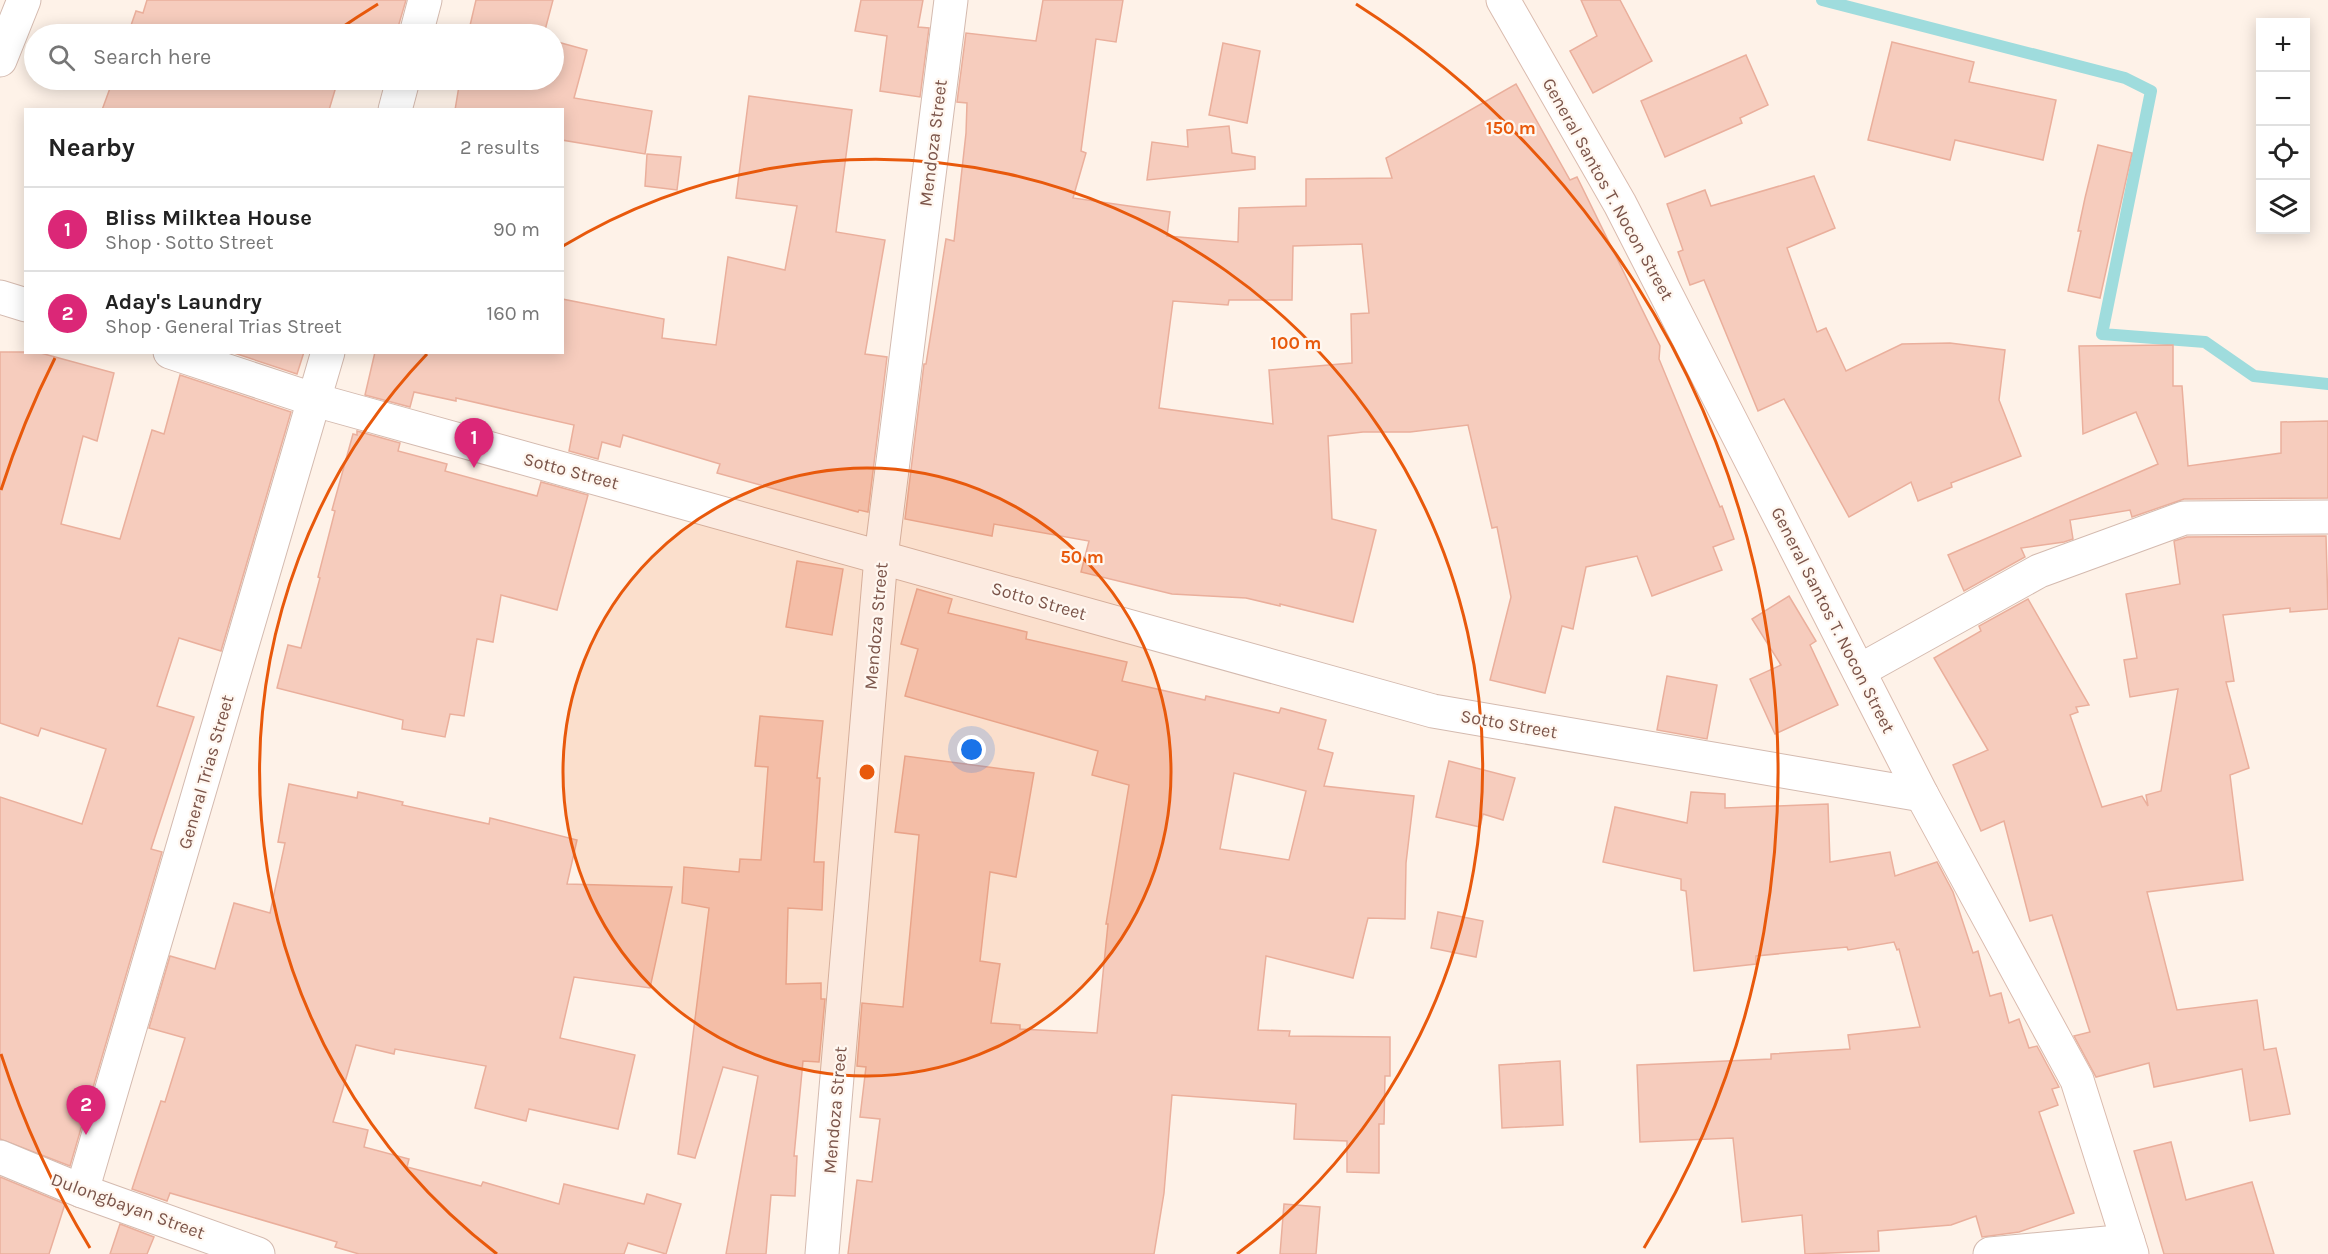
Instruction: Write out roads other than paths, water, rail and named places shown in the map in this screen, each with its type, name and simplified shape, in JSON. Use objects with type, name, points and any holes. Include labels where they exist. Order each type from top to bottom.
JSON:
[{"type":"street","points":[[0,60],[24,0]]},
{"type":"street","points":[[419,24],[425,0]]},
{"type":"street","name":"Mendoza Street","points":[[822,1254],[882,557],[951,0]]},
{"type":"street","name":"General Santos T. Nocon Street","points":[[1503,0],[1620,204],[1922,795],[2077,1080],[2130,1247]]},
{"type":"street","points":[[396,108],[400,90]]},
{"type":"street","points":[[0,297],[24,304]]},
{"type":"street","name":"Sotto Street","points":[[176,354],[315,400],[1433,711],[1922,795]]},
{"type":"street","name":"General Trias Street","points":[[82,1191],[327,354]]},
{"type":"street","points":[[1859,671],[2039,571],[2184,518],[2328,517]]},
{"type":"street","name":"Dulongbayan Street","points":[[0,1157],[82,1191],[258,1254]]},
{"type":"street","points":[[1990,1254],[2130,1247]]},
{"type":"waterway","points":[[1822,0],[2125,78],[2151,91],[2102,334],[2205,342],[2254,376],[2328,384]]},
{"type":"place","name":"Bliss Milktea House","points":[[474,468]]},
{"type":"place","name":"Aday's Laundry","points":[[86,1135]]}]
